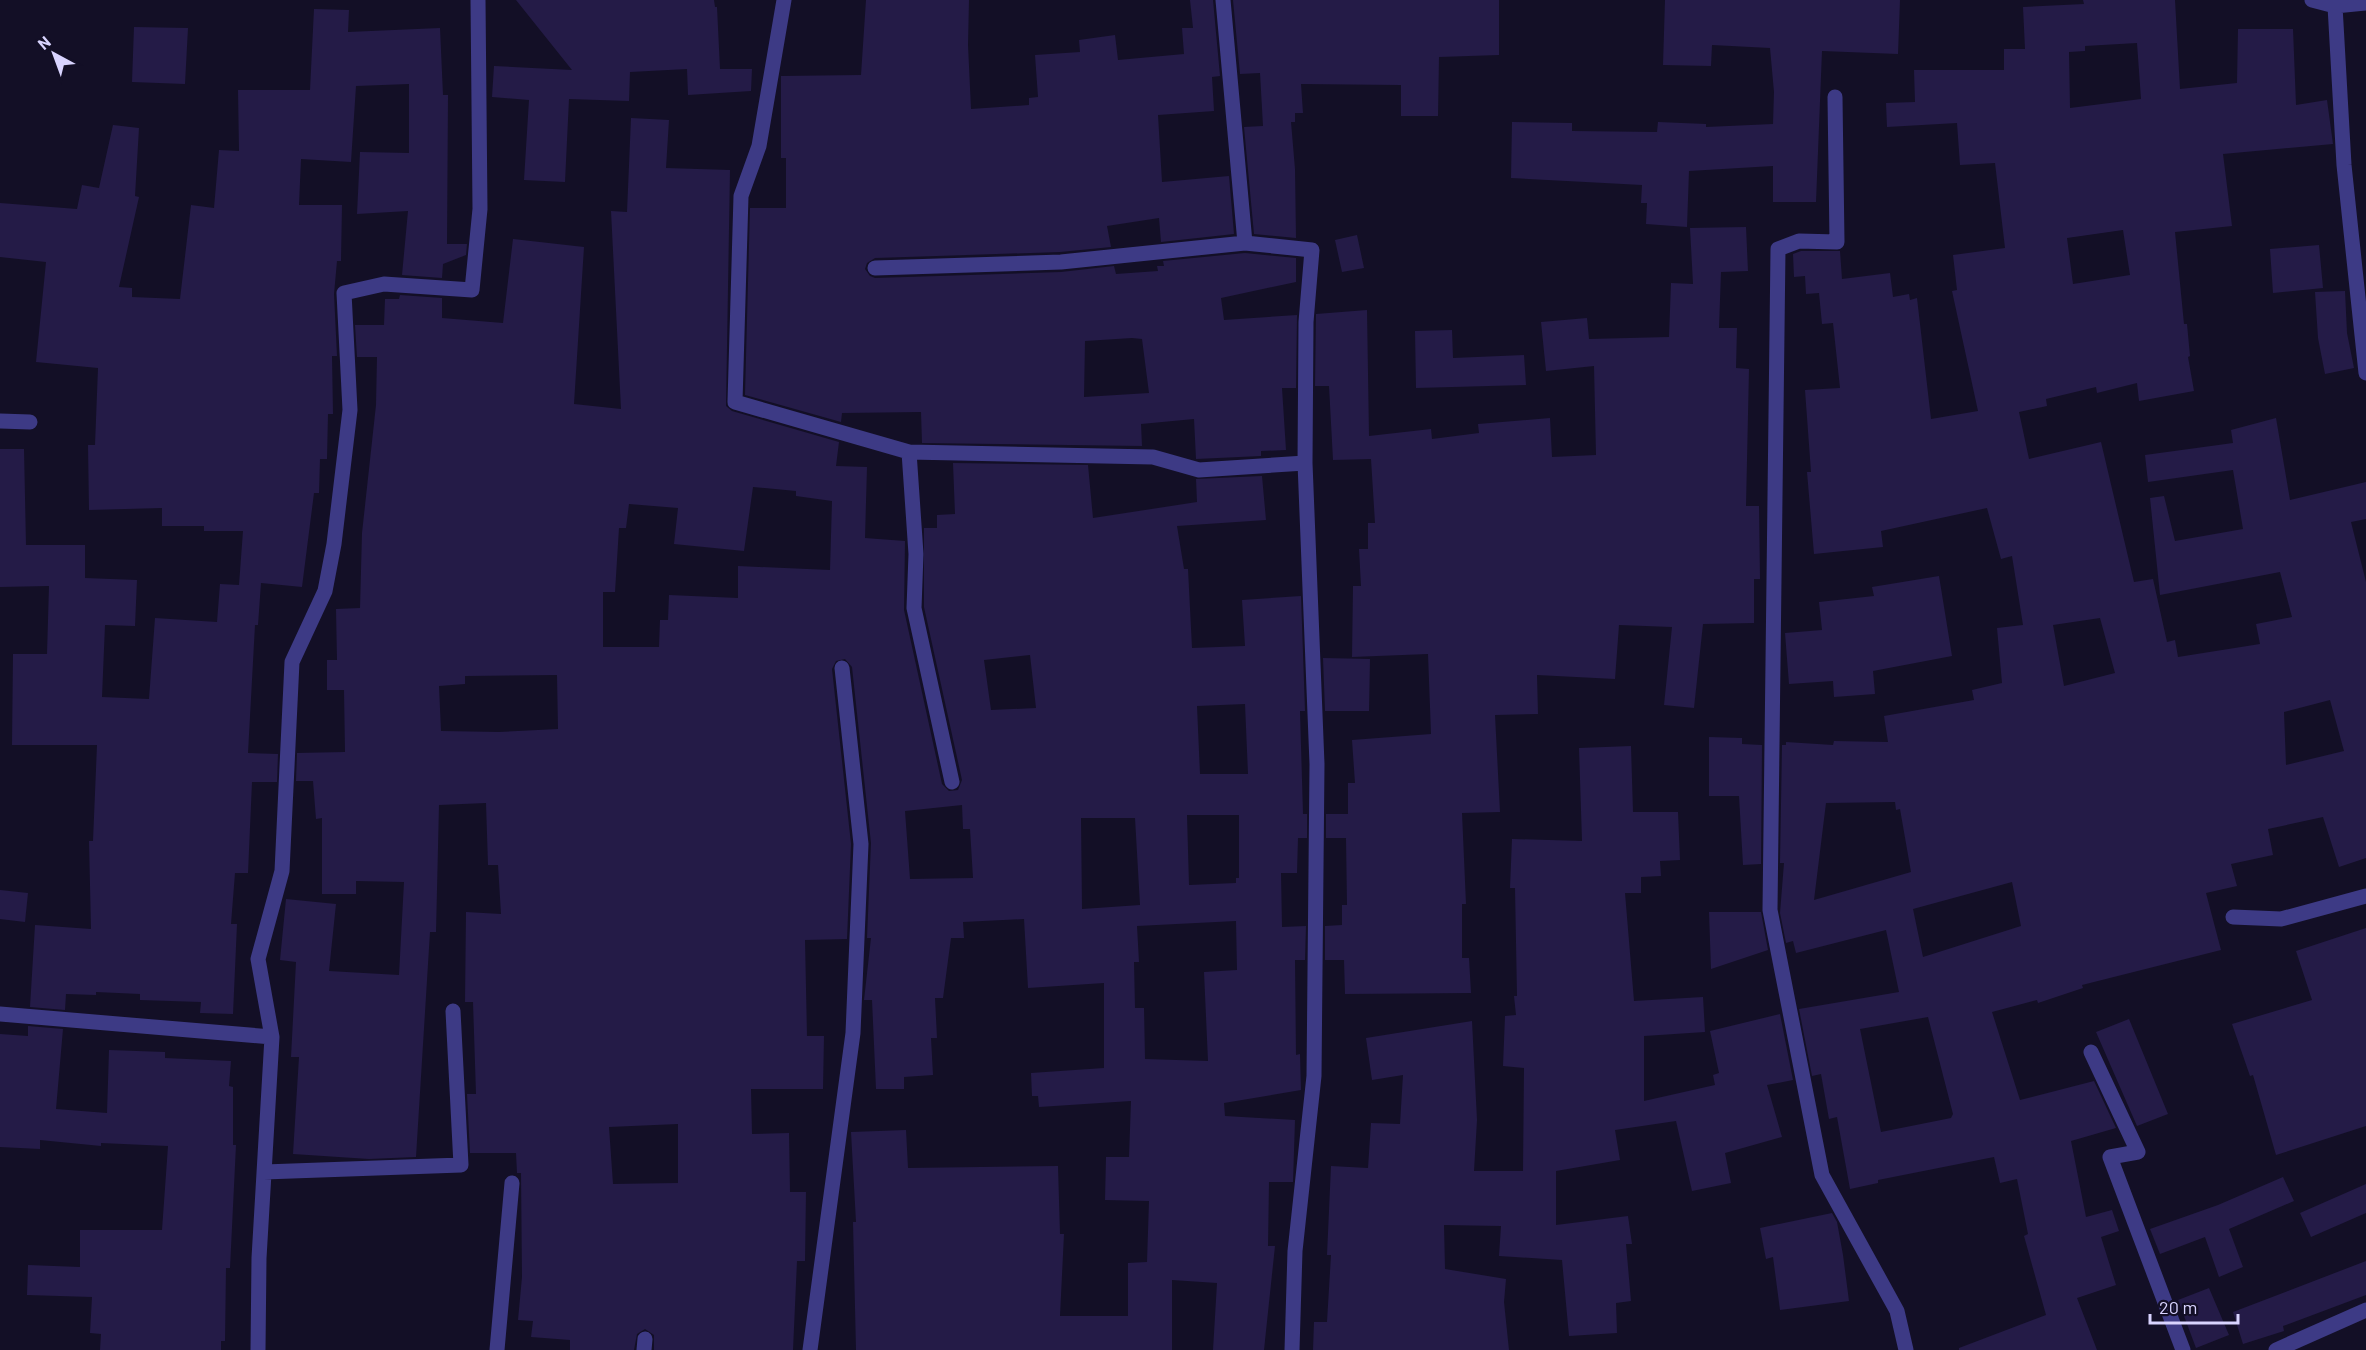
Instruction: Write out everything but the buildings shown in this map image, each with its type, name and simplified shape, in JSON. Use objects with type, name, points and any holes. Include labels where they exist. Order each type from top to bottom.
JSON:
[{"type":"street","points":[[258,1350],[264,1172],[273,1037],[258,959],[282,871],[292,662],[325,591],[334,544],[350,410],[344,293],[384,284],[472,290],[480,209],[478,0]]},
{"type":"street","points":[[784,0],[759,146],[741,196],[735,402],[909,452],[1154,457],[1199,470],[1305,463]]},
{"type":"street","points":[[1223,0],[1245,243]]},
{"type":"street","points":[[2312,0],[2335,6],[2366,3]]},
{"type":"street","points":[[2335,6],[2344,165],[2366,373]]},
{"type":"street","points":[[1835,97],[1837,242],[1799,241],[1778,249],[1770,910],[1822,1175],[1897,1311],[1906,1350]]},
{"type":"street","points":[[875,268],[1061,262],[1245,243],[1312,250],[1306,322],[1305,463],[1317,764],[1314,1076],[1295,1251],[1292,1350]]},
{"type":"street","points":[[0,421],[30,422]]},
{"type":"street","points":[[909,452],[916,554],[914,608],[952,782]]},
{"type":"street","points":[[810,1350],[853,1021],[861,844],[842,668]]},
{"type":"street","points":[[2233,917],[2281,920],[2366,896]]},
{"type":"street","points":[[264,1172],[461,1165],[453,1011]]},
{"type":"street","points":[[0,1014],[273,1037]]},
{"type":"street","points":[[2091,1052],[2138,1152],[2110,1157],[2182,1350]]},
{"type":"street","points":[[497,1350],[512,1183]]},
{"type":"street","points":[[2276,1350],[2298,1345],[2366,1310]]}]
